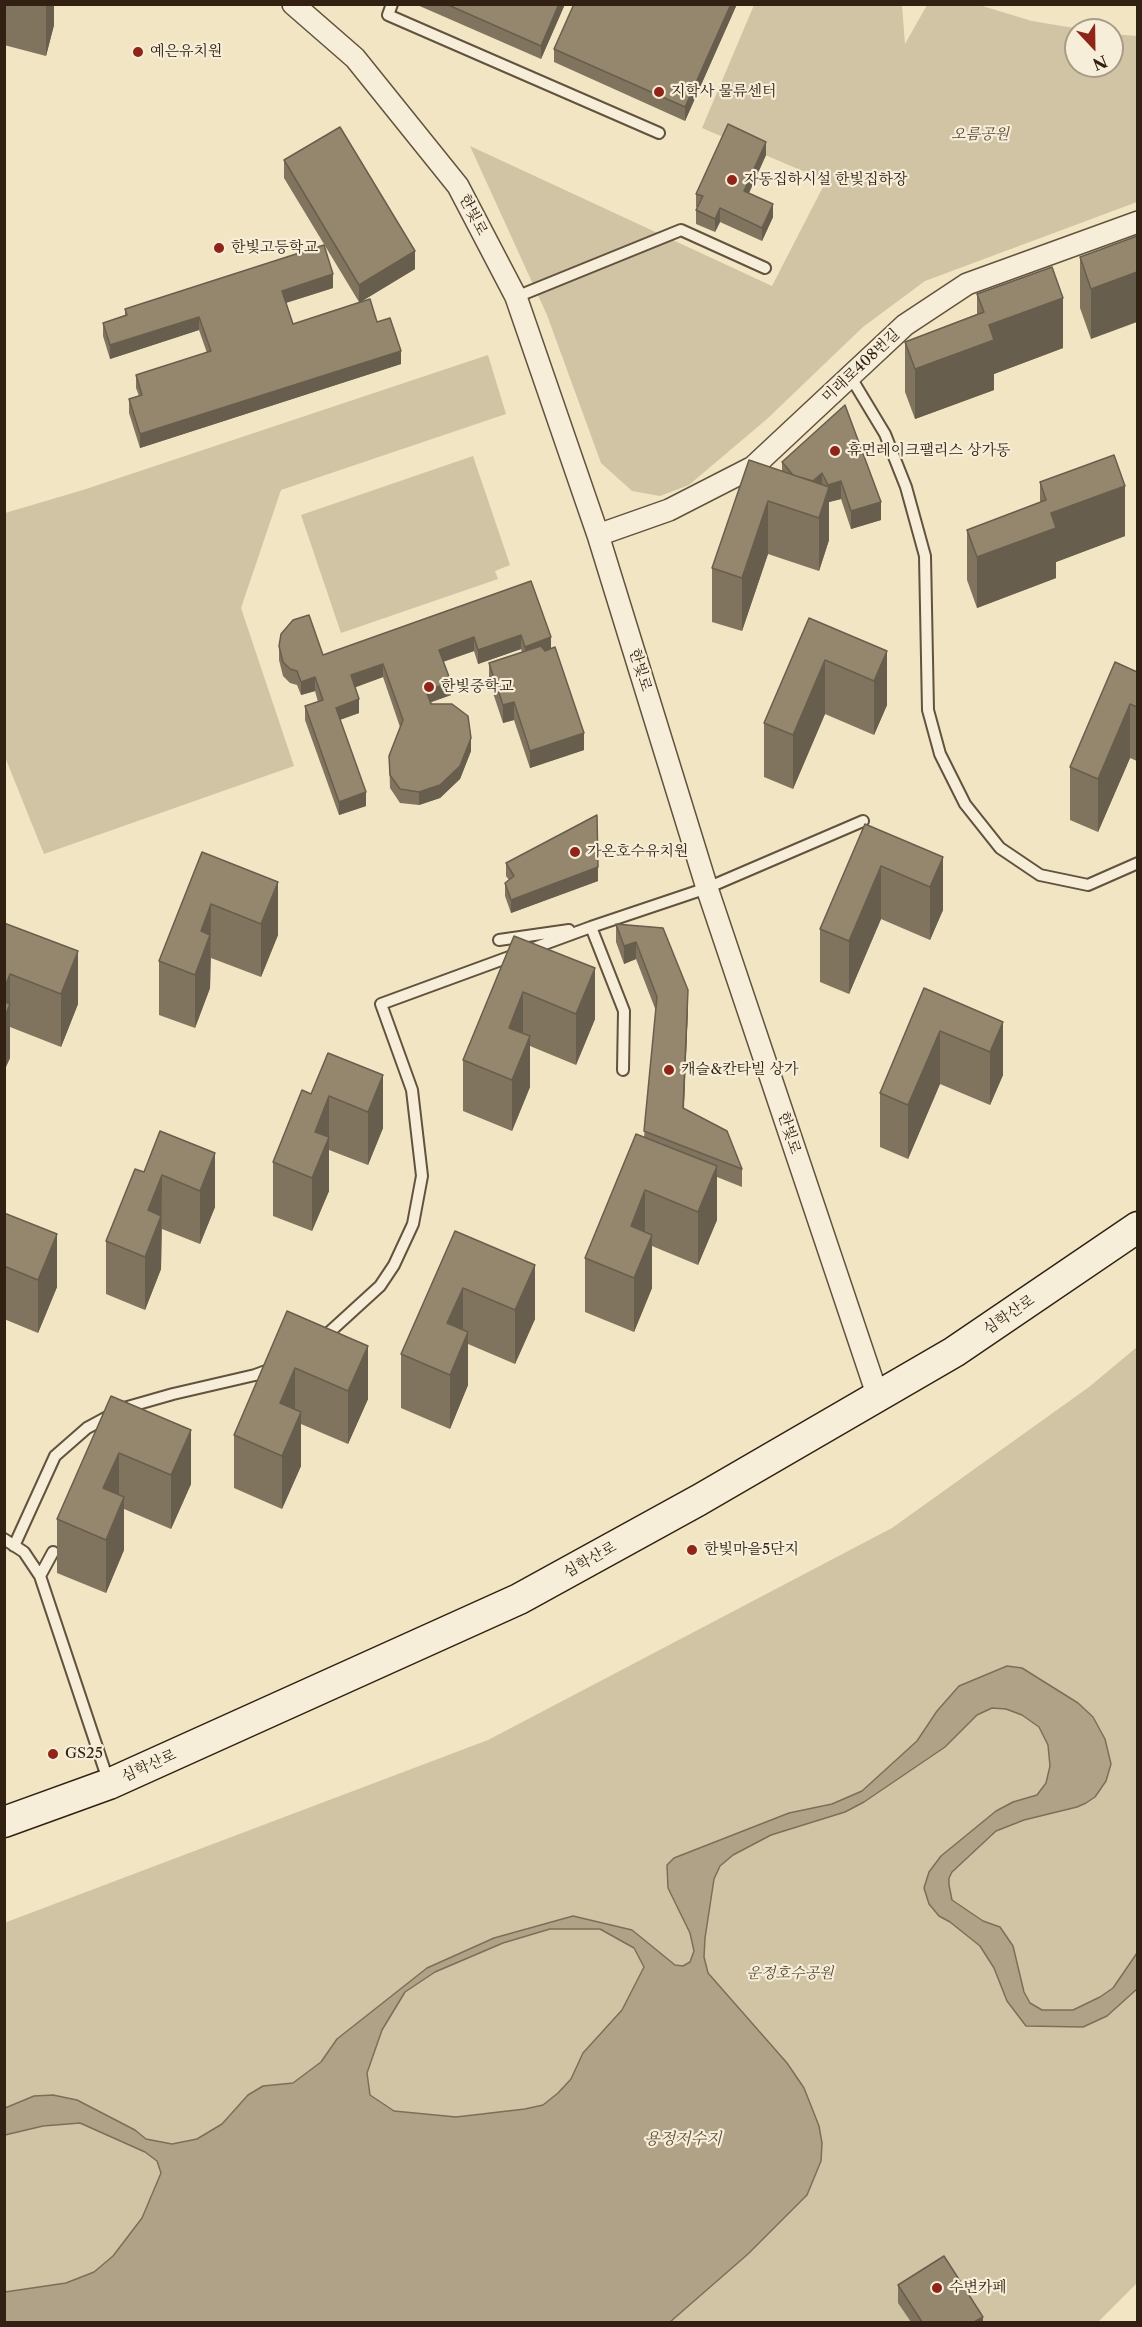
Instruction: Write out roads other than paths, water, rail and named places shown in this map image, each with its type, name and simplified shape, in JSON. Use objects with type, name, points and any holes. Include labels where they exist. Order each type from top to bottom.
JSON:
[{"type":"street","name":"한빛로","points":[[293,4],[355,58],[458,186],[516,297],[598,535],[707,888],[878,1397]]},
{"type":"street","name":"미래로408번길","points":[[598,535],[669,510],[753,467],[905,325],[967,284],[1137,222]]},
{"type":"street","name":"심학산로","points":[[4,1822],[110,1784],[519,1599],[699,1500],[954,1352],[1137,1227]]},
{"type":"lane","points":[[392,4],[388,15],[658,133]]},
{"type":"lane","points":[[516,297],[681,230],[765,268]]},
{"type":"lane","points":[[850,376],[885,434],[906,487],[925,556],[928,710],[940,754],[965,804],[1000,848],[1040,875],[1088,885],[1137,863]]},
{"type":"lane","points":[[314,1344],[331,1332],[380,1287],[394,1265],[413,1224],[422,1176],[412,1090],[381,1004],[591,927],[707,888],[863,821]]},
{"type":"lane","points":[[500,940],[591,927]]},
{"type":"lane","points":[[591,927],[624,1011],[623,1070]]},
{"type":"lane","points":[[14,1546],[55,1456],[87,1428],[124,1408],[173,1394],[255,1376],[289,1362]]},
{"type":"lane","points":[[4,1539],[24,1552],[40,1576],[110,1784]]},
{"type":"lane","points":[[40,1576],[53,1552]]},
{"type":"water","name":"용정저수지","points":[[1007,1666],[1022,1668],[1078,1703],[1093,1717],[1105,1739],[1111,1764],[1106,1781],[1095,1797],[1086,1803],[1024,1820],[996,1831],[952,1872],[949,1885],[952,1900],[983,1921],[1000,1927],[1013,1946],[1024,1992],[1030,2003],[1042,2010],[1073,2010],[1100,1997],[1113,1988],[1137,1953],[1137,1989],[1107,2016],[1083,2027],[1026,2026],[1007,2001],[994,1968],[980,1946],[939,1916],[929,1904],[924,1888],[929,1872],[941,1856],[996,1811],[1013,1802],[1037,1795],[1046,1783],[1050,1766],[1048,1745],[1039,1727],[1022,1715],[1006,1709],[992,1708],[977,1715],[945,1747],[864,1802],[845,1812],[771,1835],[733,1855],[720,1866],[714,1879],[705,1938],[704,1957],[708,1973],[787,2063],[804,2088],[819,2126],[822,2143],[821,2161],[807,2195],[748,2254],[670,2322],[5,2322],[5,2292],[66,2283],[94,2272],[113,2256],[142,2218],[161,2173],[157,2161],[145,2152],[80,2123],[43,2126],[5,2135],[5,2108],[34,2096],[53,2095],[77,2100],[135,2130],[146,2139],[172,2144],[197,2139],[222,2124],[248,2095],[263,2086],[293,2083],[321,2062],[337,2039],[427,1968],[494,1938],[573,1916],[632,1930],[675,1965],[683,1966],[690,1962],[694,1951],[690,1933],[668,1888],[667,1865],[674,1858],[789,1813],[832,1804],[862,1791],[917,1741],[937,1711],[959,1686]],"holes":[[[550,1929],[600,1929],[634,1948],[644,1967],[622,2010],[583,2053],[571,2079],[543,2105],[456,2117],[394,2111],[370,2095],[367,2073],[382,2030],[405,1992],[435,1972],[503,1943]]]},
{"type":"place","name":"예은유치원","points":[[138,52]]},
{"type":"place","name":"지학사 물류센터","points":[[659,92]]},
{"type":"place","name":"자동집하시설 한빛집하장","points":[[732,180]]},
{"type":"place","name":"한빛고등학교","points":[[219,248]]},
{"type":"place","name":"휴먼레이크팰리스 상가동","points":[[835,451]]},
{"type":"place","name":"한빛중학교","points":[[429,687]]},
{"type":"place","name":"가온호수유치원","points":[[575,852]]},
{"type":"place","name":"캐슬&칸타빌 상가","points":[[669,1070]]},
{"type":"place","name":"한빛마을5단지","points":[[692,1550]]},
{"type":"place","name":"GS25","points":[[53,1754]]},
{"type":"place","name":"수변카페","points":[[937,2288]]},
{"type":"park label","name":"오름공원","points":[[980,135]]},
{"type":"park label","name":"운정호수공원","points":[[790,1974]]}]
